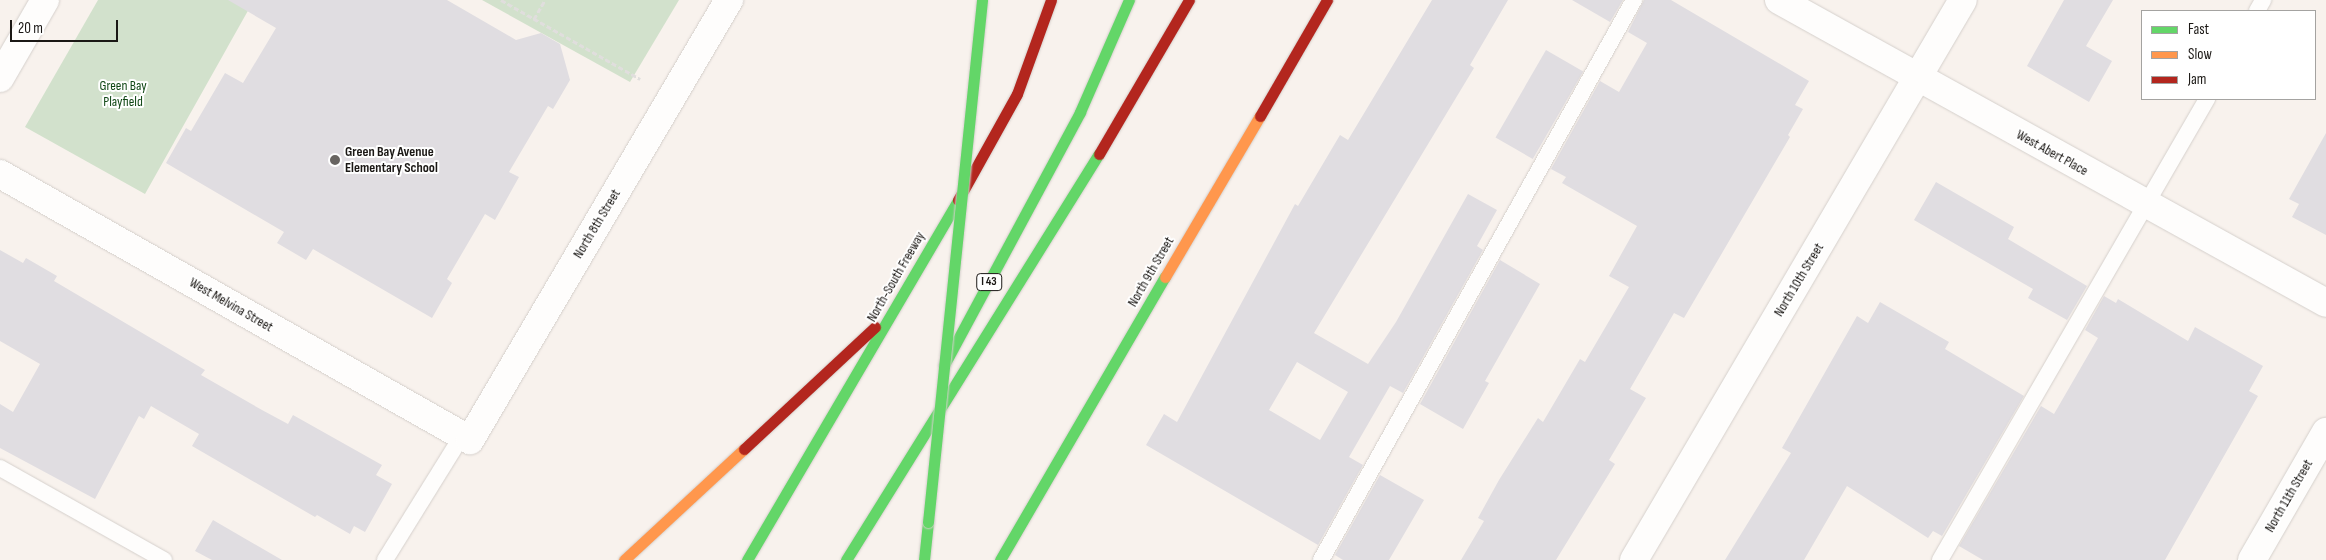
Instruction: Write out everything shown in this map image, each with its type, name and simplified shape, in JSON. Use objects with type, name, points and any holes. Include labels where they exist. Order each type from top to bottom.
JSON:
[{"type":"main road","points":[[924,560],[982,0]]},
{"type":"main road","name":"North-South Freeway","points":[[748,560],[896,307],[1017,94],[1051,0]]},
{"type":"main road","name":"I 43","points":[[929,393],[1080,112],[1129,0]]},
{"type":"main road","points":[[846,560],[1150,73],[1189,0]]},
{"type":"main road","name":"North 9th Street","points":[[1000,560],[1327,0]]},
{"type":"main road","points":[[624,560],[896,307]]},
{"type":"main road","points":[[839,560],[886,472]]},
{"type":"street","points":[[0,78],[45,0]]},
{"type":"street","name":"North 8th Street","points":[[462,436],[470,440],[729,0]]},
{"type":"street","name":"West Abert Place","points":[[1779,0],[1918,79],[2326,304]]},
{"type":"street","name":"North 10th Street","points":[[1634,560],[1963,0]]},
{"type":"street","name":"West Melvina Street","points":[[0,174],[462,436]]},
{"type":"street","name":"North 11th Street","points":[[2252,560],[2326,432]]},
{"type":"lane","points":[[1321,560],[1634,0]]},
{"type":"lane","points":[[1940,560],[2206,100]]},
{"type":"lane","points":[[385,560],[462,436]]},
{"type":"lane","points":[[0,468],[164,560]]},
{"type":"path","points":[[501,0],[640,79]]},
{"type":"path","points":[[534,19],[545,0]]},
{"type":"green space","name":"Green Bay Playfield","points":[[98,0],[254,0],[145,194],[25,127]]},
{"type":"green space","points":[[482,0],[679,0],[630,82]]},
{"type":"building","points":[[228,0],[447,0],[516,40],[541,33],[560,44],[570,80],[553,109],[548,106],[509,172],[519,177],[495,220],[485,214],[447,279],[452,283],[432,318],[313,249],[306,260],[277,243],[284,232],[166,163],[186,128],[191,131],[225,73],[243,83],[276,28]]},
{"type":"building","points":[[1432,0],[1508,0],[1470,65],[1474,68],[1314,333],[1368,364],[1396,322],[1468,194],[1497,210],[1477,246],[1483,250],[1403,393],[1390,386],[1349,457],[1363,465],[1318,545],[1146,445],[1164,414],[1177,422],[1295,204],[1298,206],[1340,135],[1348,140]],"holes":[[[1297,362],[1348,392],[1320,440],[1269,410]]]},
{"type":"building","points":[[1572,0],[1623,0],[1610,22]]},
{"type":"building","points":[[1644,0],[1671,0],[1809,81],[1795,105],[1803,109],[1788,135],[1790,137],[1684,318],[1674,313],[1630,389],[1646,398],[1609,460],[1615,464],[1556,560],[1461,560],[1484,521],[1478,518],[1499,480],[1538,418],[1543,422],[1580,359],[1585,362],[1629,287],[1609,276],[1637,226],[1562,183],[1566,177],[1551,169],[1600,81],[1619,92],[1647,43],[1628,32]]},
{"type":"building","points":[[2064,0],[2113,0],[2086,46],[2112,61],[2089,102],[2027,66]]},
{"type":"building","points":[[1546,50],[1583,72],[1533,159],[1496,137]]},
{"type":"building","points":[[2326,133],[2326,235],[2292,217],[2299,204],[2289,199]]},
{"type":"building","points":[[1936,182],[2014,227],[2008,239],[2087,286],[2067,320],[2028,298],[2033,289],[1914,220]]},
{"type":"building","points":[[0,250],[23,263],[26,258],[57,276],[54,281],[205,370],[201,375],[262,410],[288,424],[293,415],[382,465],[376,475],[392,484],[365,532],[354,526],[350,534],[317,515],[315,517],[192,446],[199,434],[151,406],[144,419],[139,416],[95,499],[0,448],[0,404],[13,412],[40,364],[0,341]]},
{"type":"building","points":[[1500,260],[1540,284],[1485,381],[1489,383],[1463,429],[1420,404]]},
{"type":"building","points":[[2104,296],[2116,303],[2118,299],[2188,341],[2195,327],[2263,366],[2249,391],[2258,396],[2165,560],[1983,560],[1959,546],[2041,406],[2054,414],[2098,338],[2085,330]]},
{"type":"building","points":[[1880,302],[1949,342],[1945,349],[2024,396],[1942,536],[1933,531],[1928,538],[1847,486],[1804,560],[1725,560],[1791,453],[1782,448],[1857,316],[1868,323]]},
{"type":"building","points":[[1380,475],[1424,500],[1389,560],[1343,560],[1335,555]]},
{"type":"building","points":[[213,520],[282,560],[212,560],[195,551]]},
{"type":"traffic: fast","points":[[928,522],[982,0]]},
{"type":"traffic: fast","points":[[944,365],[1080,112],[1129,0]]},
{"type":"traffic: fast","points":[[846,560],[1099,154]]},
{"type":"traffic: fast","points":[[747,560],[958,200]]},
{"type":"traffic: fast","points":[[1000,560],[1165,277]]},
{"type":"traffic: fast","points":[[924,560],[928,522]]},
{"type":"traffic: slow","points":[[1165,277],[1260,116]]},
{"type":"traffic: slow","points":[[624,560],[744,449]]},
{"type":"traffic: jam","points":[[958,200],[1017,94],[1051,0]]},
{"type":"traffic: jam","points":[[1099,154],[1189,0]]},
{"type":"traffic: jam","points":[[1260,116],[1327,0]]},
{"type":"traffic: jam","points":[[744,449],[875,327]]},
{"type":"place","name":"Green Bay Avenue Elementary School","points":[[335,160]]}]
